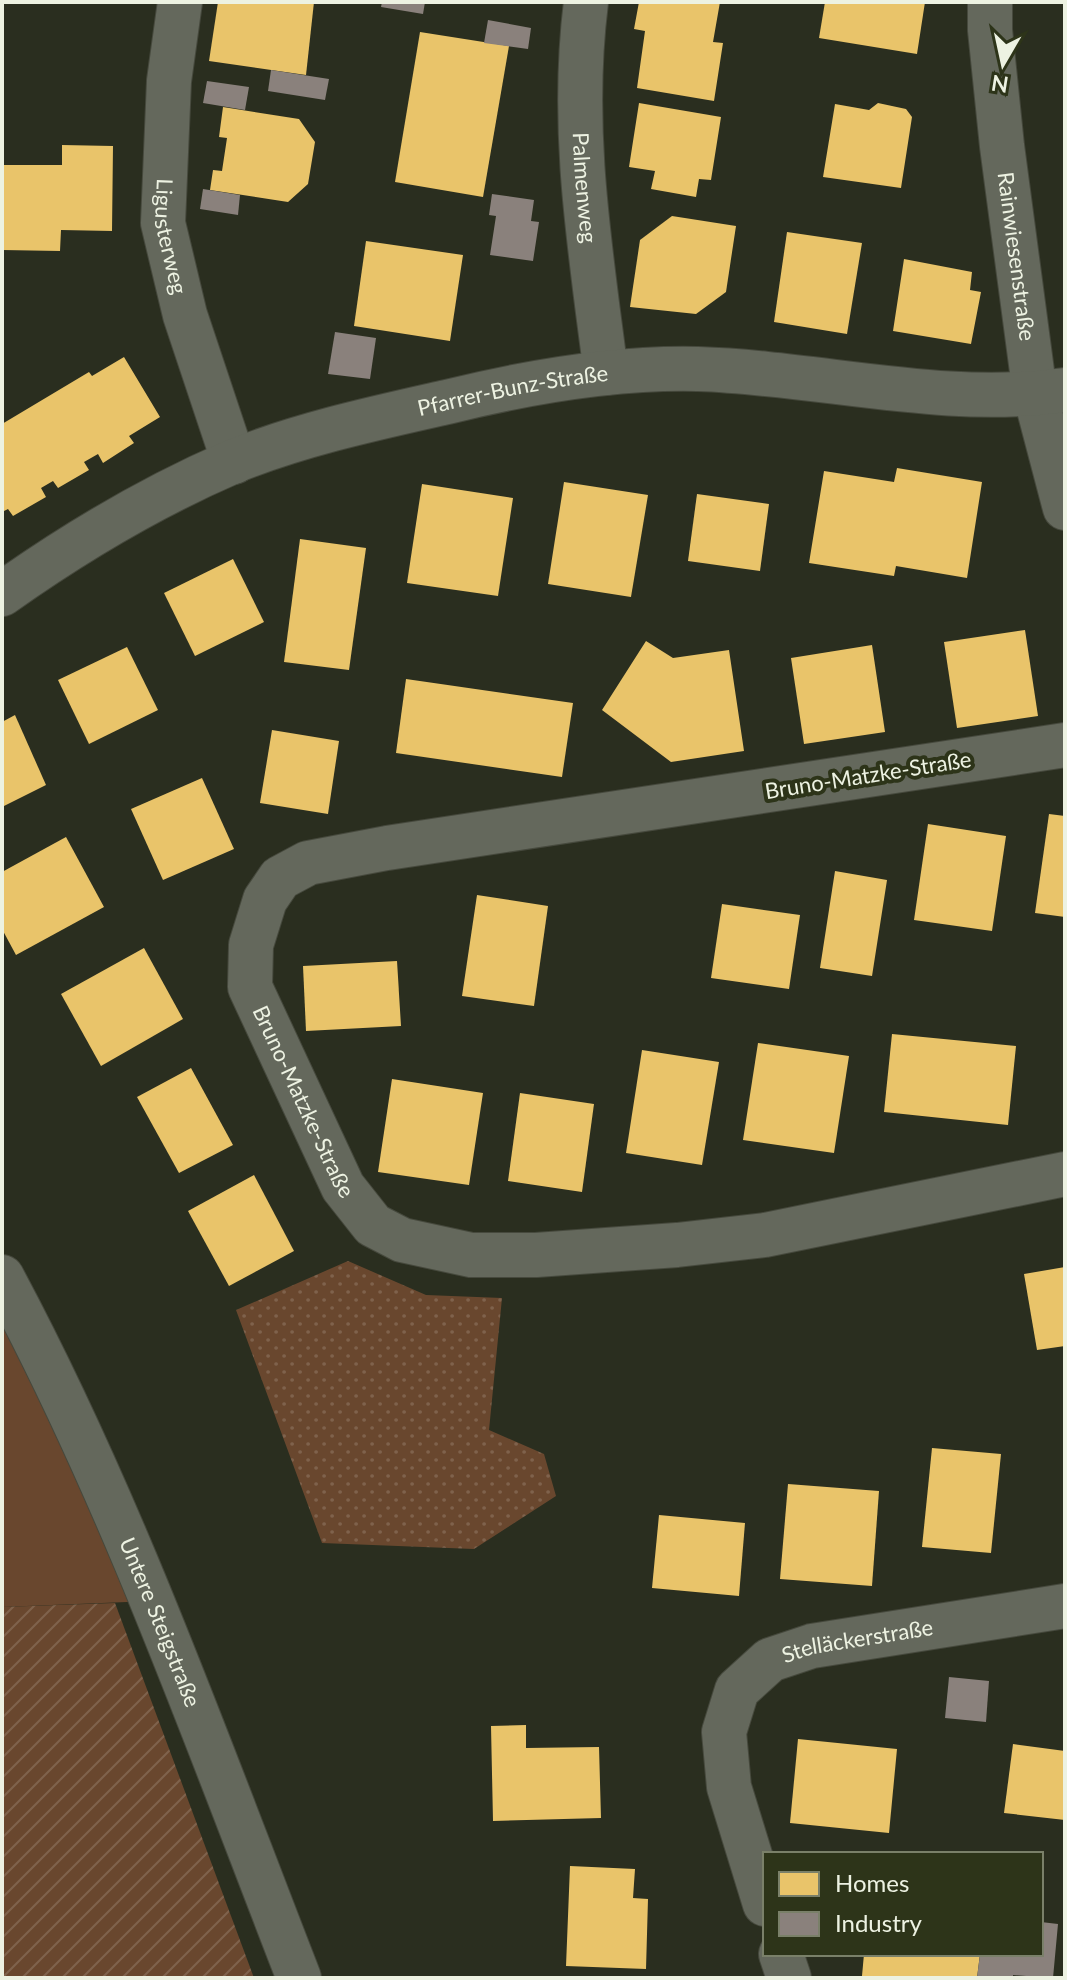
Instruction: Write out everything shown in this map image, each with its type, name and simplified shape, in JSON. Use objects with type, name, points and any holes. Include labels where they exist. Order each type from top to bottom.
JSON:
[{"type":"street","name":"Ligusterweg","points":[[180,2],[169,81],[163,223],[185,315],[234,462]]},
{"type":"street","name":"Palmenweg","points":[[586,2],[579,58],[579,165],[606,373]]},
{"type":"street","name":"Rainwiesenstraße","points":[[990,2],[1002,146],[1050,392],[1065,508]]},
{"type":"street","name":"Pfarrer-Bunz-Straße","points":[[2,594],[47,562],[148,502],[234,462],[320,433],[469,396],[606,373],[697,369],[935,394],[1050,392]]},
{"type":"street","name":"Bruno-Matzke-Straße","points":[[1065,745],[387,848],[308,863],[280,878],[265,900],[251,945],[250,987],[343,1187],[373,1225],[402,1240],[471,1255],[536,1255],[677,1245],[780,1233],[1065,1174]]},
{"type":"street","name":"Untere Steigstraße","points":[[2,1277],[58,1381],[152,1601],[299,1978]]},
{"type":"street","name":"Stelläckerstraße","points":[[763,1898],[729,1787],[724,1732],[737,1690],[770,1660],[812,1646],[1065,1606]]},
{"type":"street","points":[[782,1956],[789,1978]]},
{"type":"shaded area","points":[[348,1261],[426,1295],[502,1298],[489,1430],[544,1454],[556,1496],[474,1549],[322,1543],[236,1310]]},
{"type":"shaded area","points":[[2,1277],[152,1601],[2,1607]]},
{"type":"shaded area","points":[[115,1603],[254,1978],[2,1978],[2,1607]]},
{"type":"building: Homes","points":[[218,2],[314,2],[306,75],[209,61]]},
{"type":"building: Homes","points":[[639,2],[720,2],[713,42],[723,43],[714,101],[637,88],[645,31],[634,29]]},
{"type":"building: Homes","points":[[825,2],[925,2],[917,54],[819,38]]},
{"type":"building: Homes","points":[[420,32],[509,46],[483,197],[395,182]]},
{"type":"building: Homes","points":[[639,103],[721,117],[711,180],[699,179],[696,197],[651,189],[655,171],[629,167]]},
{"type":"building: Homes","points":[[878,103],[906,109],[912,117],[901,188],[823,177],[835,104],[869,110]]},
{"type":"building: Homes","points":[[223,107],[299,119],[315,142],[308,184],[288,202],[210,190],[213,170],[222,171],[227,138],[219,137]]},
{"type":"building: Homes","points":[[62,145],[113,146],[112,231],[61,230],[60,251],[2,250],[2,165],[62,165]]},
{"type":"building: Homes","points":[[672,216],[736,226],[726,292],[696,314],[630,307],[640,240]]},
{"type":"building: Homes","points":[[787,232],[862,243],[847,334],[774,322]]},
{"type":"building: Homes","points":[[366,241],[463,255],[450,341],[354,326]]},
{"type":"building: Homes","points":[[904,259],[972,272],[970,290],[981,292],[971,344],[893,331]]},
{"type":"building: Homes","points":[[124,357],[160,417],[129,436],[134,443],[103,463],[98,454],[84,462],[89,470],[58,488],[53,481],[41,488],[46,497],[13,516],[8,509],[2,512],[2,424],[89,372],[92,376]]},
{"type":"building: Homes","points":[[897,468],[982,482],[967,578],[896,566],[894,576],[809,563],[824,471],[894,482]]},
{"type":"building: Homes","points":[[564,482],[648,495],[631,597],[548,584]]},
{"type":"building: Homes","points":[[422,484],[513,498],[498,596],[407,583]]},
{"type":"building: Homes","points":[[697,494],[769,504],[760,571],[688,561]]},
{"type":"building: Homes","points":[[300,539],[366,548],[349,670],[284,662]]},
{"type":"building: Homes","points":[[233,559],[264,622],[195,656],[164,593]]},
{"type":"building: Homes","points":[[1025,630],[1038,716],[957,728],[944,642]]},
{"type":"building: Homes","points":[[646,641],[673,658],[729,650],[744,751],[671,762],[602,710]]},
{"type":"building: Homes","points":[[872,645],[885,732],[804,744],[791,658]]},
{"type":"building: Homes","points":[[127,647],[158,710],[89,744],[58,680]]},
{"type":"building: Homes","points":[[406,679],[573,703],[562,777],[396,753]]},
{"type":"building: Homes","points":[[15,715],[46,785],[2,807],[2,722]]},
{"type":"building: Homes","points":[[272,730],[339,741],[328,814],[260,803]]},
{"type":"building: Homes","points":[[202,778],[234,849],[163,880],[131,809]]},
{"type":"building: Homes","points":[[1049,814],[1065,816],[1065,917],[1035,913]]},
{"type":"building: Homes","points":[[928,824],[1006,836],[992,931],[914,920]]},
{"type":"building: Homes","points":[[66,837],[104,907],[16,955],[2,929],[2,872]]},
{"type":"building: Homes","points":[[835,871],[887,880],[872,976],[820,968]]},
{"type":"building: Homes","points":[[477,895],[548,906],[534,1006],[462,996]]},
{"type":"building: Homes","points":[[722,904],[800,915],[789,989],[711,978]]},
{"type":"building: Homes","points":[[144,948],[183,1019],[101,1066],[61,994]]},
{"type":"building: Homes","points":[[397,961],[401,1026],[306,1031],[303,966]]},
{"type":"building: Homes","points":[[892,1034],[1016,1046],[1008,1125],[884,1112]]},
{"type":"building: Homes","points":[[758,1043],[849,1056],[834,1153],[743,1140]]},
{"type":"building: Homes","points":[[642,1050],[719,1062],[702,1165],[626,1153]]},
{"type":"building: Homes","points":[[191,1068],[233,1145],[179,1173],[137,1097]]},
{"type":"building: Homes","points":[[392,1079],[483,1093],[469,1185],[378,1172]]},
{"type":"building: Homes","points":[[520,1093],[594,1104],[582,1192],[508,1181]]},
{"type":"building: Homes","points":[[254,1175],[294,1251],[229,1286],[188,1211]]},
{"type":"building: Homes","points":[[1065,1267],[1065,1346],[1037,1350],[1024,1274]]},
{"type":"building: Homes","points":[[932,1448],[1001,1454],[991,1553],[922,1547]]},
{"type":"building: Homes","points":[[788,1484],[879,1491],[872,1586],[780,1579]]},
{"type":"building: Homes","points":[[659,1515],[745,1523],[739,1596],[652,1588]]},
{"type":"building: Homes","points":[[526,1725],[526,1748],[599,1747],[601,1818],[493,1821],[491,1726]]},
{"type":"building: Homes","points":[[798,1739],[897,1749],[889,1833],[790,1823]]},
{"type":"building: Homes","points":[[1013,1744],[1065,1751],[1065,1820],[1004,1813]]},
{"type":"building: Homes","points":[[570,1866],[635,1869],[633,1898],[648,1899],[646,1969],[566,1966]]},
{"type":"building: Homes","points":[[864,1956],[980,1956],[977,1978],[862,1976]]},
{"type":"building: Industry","points":[[382,2],[425,2],[423,14],[381,7]]},
{"type":"building: Industry","points":[[488,20],[531,28],[528,49],[484,43]]},
{"type":"building: Industry","points":[[271,70],[329,79],[325,100],[268,91]]},
{"type":"building: Industry","points":[[207,81],[249,87],[245,110],[203,103]]},
{"type":"building: Industry","points":[[203,189],[240,195],[238,215],[200,209]]},
{"type":"building: Industry","points":[[492,194],[534,200],[531,221],[539,222],[533,261],[490,255],[496,216],[489,215]]},
{"type":"building: Industry","points":[[335,332],[376,338],[370,379],[328,374]]},
{"type":"building: Industry","points":[[949,1677],[989,1681],[986,1722],[945,1718]]},
{"type":"building: Industry","points":[[1043,1922],[1058,1924],[1053,1978],[1013,1975],[1013,1978],[977,1978],[980,1956],[1043,1956]]}]
